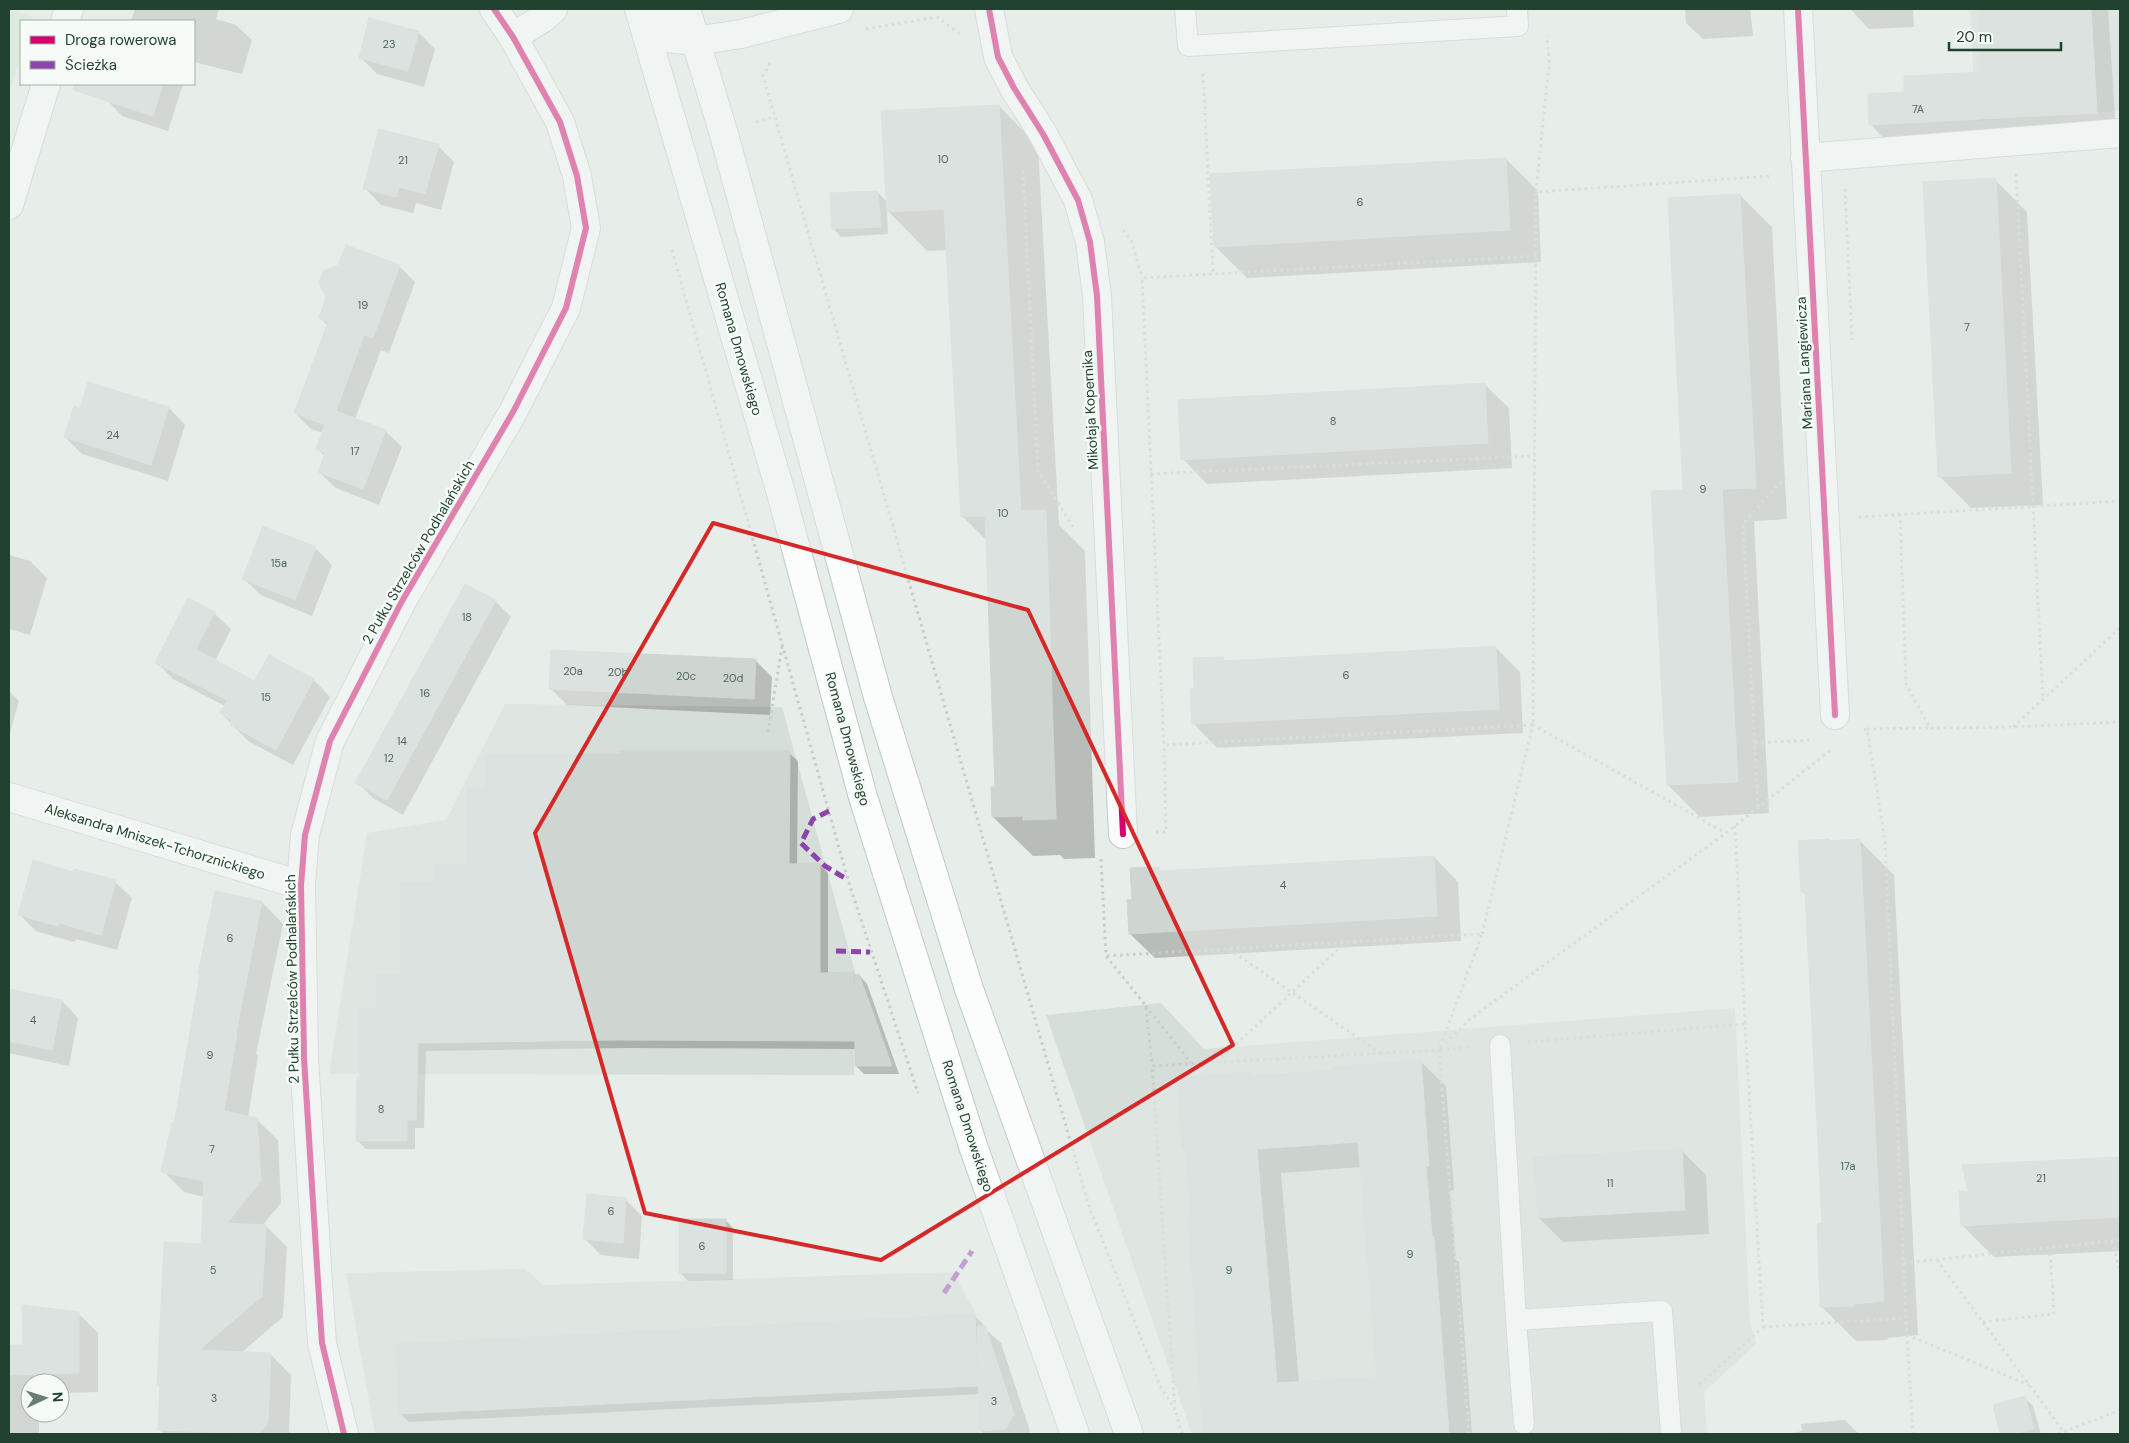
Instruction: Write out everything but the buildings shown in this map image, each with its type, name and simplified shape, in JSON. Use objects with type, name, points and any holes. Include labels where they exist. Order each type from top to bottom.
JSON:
[{"type":"street","name":"2 Pułku Strzelców Podhalańskich","points":[[344,1434],[322,1343],[304,1058],[301,885],[305,835],[330,741],[402,602],[513,412],[566,308],[586,228],[577,176],[560,122],[513,37],[494,9]]},
{"type":"street","points":[[513,37],[544,18],[553,9]]},
{"type":"street","name":"Romana Dmowskiego","points":[[639,9],[781,493],[863,798],[973,1146],[1075,1434]]},
{"type":"street","points":[[647,36],[673,9]]},
{"type":"street","points":[[686,9],[728,150],[886,725],[969,988],[1129,1434]]},
{"type":"street","points":[[647,36],[695,41],[742,34],[839,9]]},
{"type":"street","name":"Mikołaja Kopernika","points":[[989,9],[998,57],[1014,88],[1043,134],[1078,200],[1090,242],[1097,296],[1123,834]]},
{"type":"street","name":"Mariana Langiewicza","points":[[1798,9],[1835,715]]},
{"type":"street","points":[[9,205],[46,85]]},
{"type":"street","points":[[1805,166],[2120,133]]},
{"type":"street","name":"Aleksandra Mniszek-Tchorznickiego","points":[[9,798],[301,885]]},
{"type":"lane","points":[[1185,9],[1188,46],[1518,26],[1517,9]]},
{"type":"lane","points":[[1500,1045],[1524,1424]]},
{"type":"lane","points":[[1516,1320],[1662,1311],[1671,1434]]},
{"type":"path","points":[[858,30],[937,17],[964,38]]},
{"type":"path","points":[[1469,1434],[1439,1050],[1482,934],[1533,725],[1536,192],[1549,63],[1546,27]]},
{"type":"path","points":[[1201,45],[1213,274]]},
{"type":"path","points":[[771,60],[763,76],[1090,1206],[1160,1386],[1175,1410]]},
{"type":"path","points":[[749,124],[775,117]]},
{"type":"path","points":[[1536,192],[1805,166]]},
{"type":"path","points":[[1023,170],[1038,471],[1077,532]]},
{"type":"path","points":[[2016,170],[2043,699]]},
{"type":"path","points":[[1536,256],[1142,278],[1164,745],[1533,725],[1726,833]]},
{"type":"path","points":[[1151,474],[1534,456]]},
{"type":"path","points":[[1758,808],[1743,524],[1790,472]]},
{"type":"path","points":[[1825,519],[2120,501]]},
{"type":"path","points":[[1900,514],[1906,684],[1930,728]]},
{"type":"path","points":[[2013,727],[2120,628]]},
{"type":"path","points":[[768,732],[783,644]]},
{"type":"path","points":[[1860,732],[1868,729],[2013,727],[2120,722]]},
{"type":"path","points":[[1868,729],[1885,841],[1906,1318],[1914,1434]]},
{"type":"path","points":[[1755,743],[1815,740]]},
{"type":"path","points":[[1439,1050],[1471,1018],[1726,833],[1840,742]]},
{"type":"path","points":[[1735,826],[1763,1327]]},
{"type":"path","points":[[1101,853],[1106,956],[1191,1063]]},
{"type":"path","points":[[1106,956],[1482,934]]},
{"type":"path","points":[[1217,1062],[1346,942]]},
{"type":"path","points":[[1229,949],[1381,1053]]},
{"type":"path","points":[[1146,1006],[1152,1066],[1175,1410],[1182,1434]]},
{"type":"path","points":[[1152,1066],[1439,1050],[1745,1024]]},
{"type":"path","points":[[1904,1264],[2120,1240]]},
{"type":"path","points":[[2112,1241],[2120,1272]]},
{"type":"path","points":[[1982,1322],[2054,1314],[2050,1248]]},
{"type":"path","points":[[1937,1260],[2064,1432]]},
{"type":"path","points":[[1698,1395],[1698,1386],[1763,1327],[1906,1318]]},
{"type":"path","points":[[1907,1335],[2030,1385]]},
{"type":"path","points":[[2058,1434],[2120,1410]]},
{"type":"path","points":[[1613,1434],[1624,1434]]},
{"type":"highlighted area","points":[[713,523],[1028,610],[1233,1045],[881,1260],[645,1213],[535,833]]},
{"type":"shaded area","points":[[1970,9],[2120,9],[2120,111],[1976,121]]},
{"type":"shaded area","points":[[505,704],[782,707],[855,972],[854,1075],[329,1074],[367,833],[446,820]]},
{"type":"shaded area","points":[[1161,1003],[1204,1049],[1735,1008],[1750,1322],[1756,1344],[1704,1392],[1707,1434],[1192,1434],[1046,1015]]},
{"type":"shaded area","points":[[525,1269],[543,1285],[953,1272],[976,1314],[980,1434],[375,1434],[346,1273]]},
{"type":"green space","points":[[9,9],[33,17],[32,20],[20,20],[20,57],[9,94]]},
{"type":"marked path","points":[[829,811],[813,819],[801,843],[825,866],[848,880]]},
{"type":"marked path","points":[[836,951],[870,952]]},
{"type":"marked path","points":[[944,1293],[972,1251]]},
{"type":"cycle path","points":[[344,1434],[322,1343],[319,1298],[304,1058],[301,885],[305,835],[330,741],[402,601],[513,412],[566,308],[586,228],[577,176],[560,122],[513,37],[494,9]]},
{"type":"cycle path","points":[[989,9],[998,57],[1014,88],[1043,134],[1078,200],[1090,242],[1097,296],[1123,834]]},
{"type":"cycle path","points":[[1798,9],[1835,715]]}]
